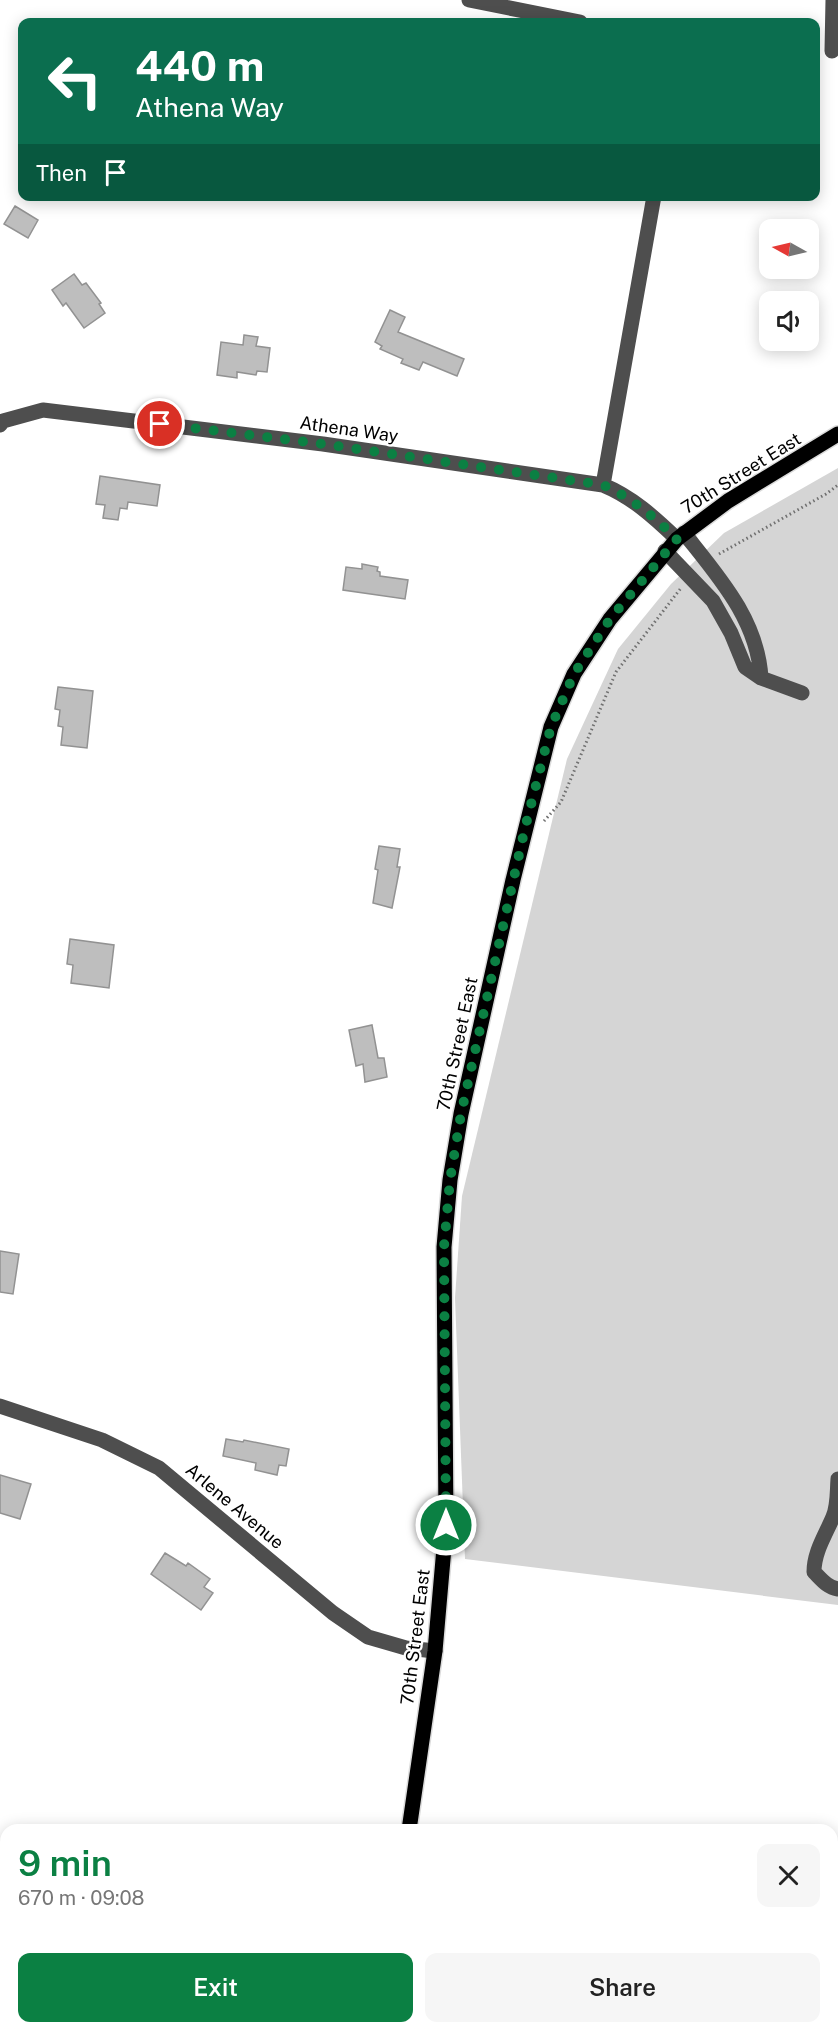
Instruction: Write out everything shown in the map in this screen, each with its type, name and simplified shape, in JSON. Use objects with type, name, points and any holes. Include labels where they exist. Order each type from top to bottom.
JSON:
[{"type":"main road","name":"70th Street East","points":[[410,1824],[435,1651],[446,1525],[444,1247],[450,1180],[461,1114],[513,880],[551,727],[574,674],[610,619],[665,551],[681,536],[746,490],[838,434]]},
{"type":"street","points":[[469,0],[560,18]]},
{"type":"street","points":[[820,50],[835,51],[833,0]]},
{"type":"street","points":[[603,485],[653,201]]},
{"type":"street","name":"Athena Way","points":[[0,425],[3,421],[43,410],[323,444],[603,485],[621,493],[681,536],[706,561],[735,600],[746,620],[760,662],[761,678]]},
{"type":"street","points":[[665,551],[713,601],[731,633],[745,667],[761,678],[802,693]]},
{"type":"street","name":"Arlene Avenue","points":[[0,1406],[102,1440],[159,1468],[333,1612],[368,1637],[406,1648],[435,1651]]},
{"type":"street","points":[[838,1479],[836,1508],[821,1540],[814,1565],[814,1572],[829,1587],[838,1589]]},
{"type":"path","points":[[706,561],[826,494],[838,485]]},
{"type":"path","points":[[540,826],[561,802],[616,672],[690,576]]},
{"type":"shaded area","points":[[838,468],[838,1605],[465,1559],[455,1298],[462,1196],[567,759],[618,649],[671,584],[724,533]]},
{"type":"building","points":[[15,206],[38,220],[28,238],[4,224]]},
{"type":"building","points":[[74,274],[82,285],[86,283],[101,303],[99,304],[105,313],[84,328],[66,303],[63,306],[52,290]]},
{"type":"building","points":[[390,310],[405,317],[398,332],[464,359],[457,376],[423,362],[419,370],[401,363],[403,359],[380,349],[382,346],[375,342]]},
{"type":"building","points":[[244,335],[258,337],[256,346],[270,348],[267,372],[257,371],[256,375],[237,372],[237,378],[217,375],[221,342],[243,345]]},
{"type":"building","points":[[100,476],[160,485],[157,506],[128,502],[127,509],[120,508],[118,520],[103,518],[105,505],[96,504]]},
{"type":"building","points":[[362,564],[378,567],[377,571],[380,572],[380,576],[408,580],[405,599],[343,590],[346,567],[362,569]]},
{"type":"building","points":[[58,687],[93,691],[87,748],[61,745],[63,727],[58,726],[60,710],[55,709]]},
{"type":"building","points":[[379,846],[400,849],[397,867],[400,867],[392,908],[373,903]]},
{"type":"building","points":[[70,939],[114,945],[109,988],[71,983],[73,965],[67,964]]},
{"type":"building","points":[[372,1025],[378,1058],[384,1058],[387,1077],[365,1082],[363,1064],[356,1066],[349,1030]]},
{"type":"building","points":[[0,1251],[19,1254],[13,1294],[0,1292]]},
{"type":"building","points":[[226,1439],[243,1442],[244,1440],[289,1449],[286,1466],[279,1465],[277,1475],[255,1470],[256,1463],[223,1456]]},
{"type":"building","points":[[0,1475],[31,1484],[20,1519],[0,1513]]},
{"type":"building","points":[[165,1553],[186,1566],[188,1563],[210,1579],[204,1587],[213,1593],[201,1610],[151,1574]]},
{"type":"route","points":[[160,424],[323,444],[603,485],[621,493],[647,511],[677,539],[610,619],[574,674],[551,727],[535,784],[461,1114],[450,1180],[444,1247],[446,1525]]}]
